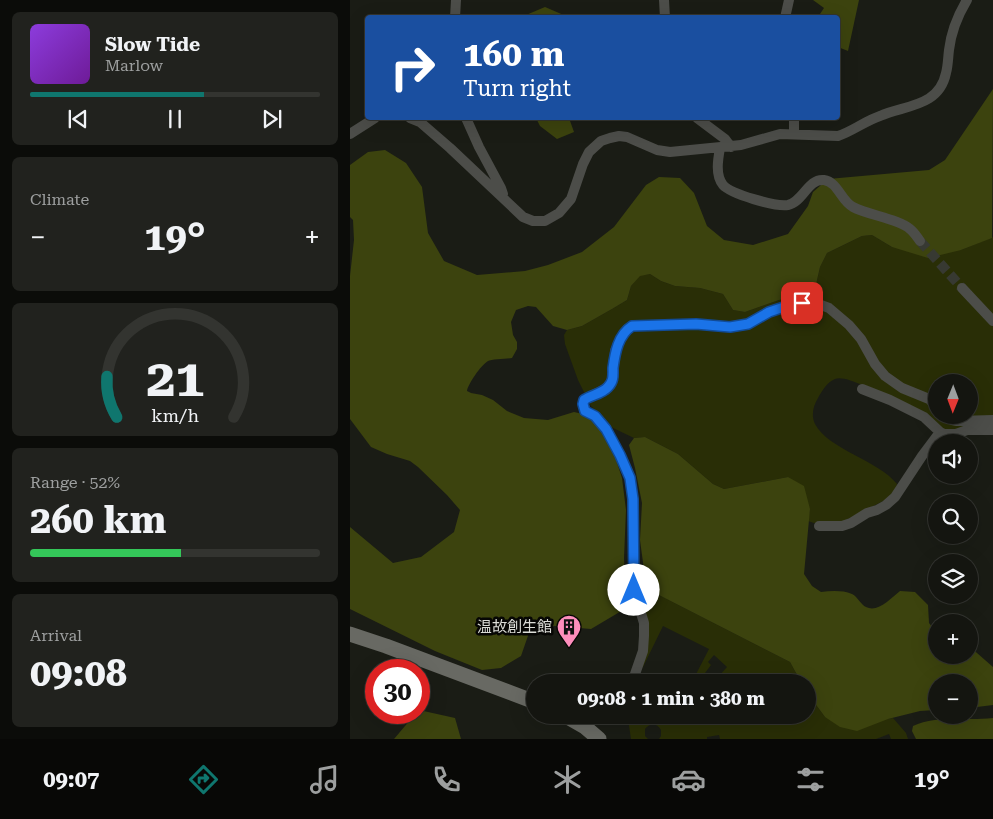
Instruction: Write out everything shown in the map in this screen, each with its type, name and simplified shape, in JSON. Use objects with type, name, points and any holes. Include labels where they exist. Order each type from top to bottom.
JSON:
[{"type":"street","points":[[455,15],[456,0]]},
{"type":"street","points":[[664,0],[665,15]]},
{"type":"street","points":[[786,15],[788,0]]},
{"type":"street","points":[[415,120],[420,122],[450,148],[523,217],[533,221],[545,221],[558,212],[571,199],[589,152],[601,141],[610,138],[627,137],[657,150],[670,152],[731,147],[780,134],[838,136],[879,116],[919,105],[934,95],[943,83],[951,36],[962,8],[968,0]]},
{"type":"street","points":[[350,134],[372,120]]},
{"type":"street","points":[[467,120],[501,188],[503,198]]},
{"type":"street","points":[[700,120],[725,139],[731,147]]},
{"type":"street","points":[[794,120],[794,134]]},
{"type":"street","points":[[720,148],[719,177],[723,185],[733,191],[768,203],[789,205],[796,202],[812,183],[818,180],[828,181],[834,184],[846,203],[854,208],[910,228],[920,240]]},
{"type":"street","points":[[962,288],[993,321]]},
{"type":"street","points":[[635,674],[643,651],[644,623],[634,590],[633,499],[630,478],[606,429],[595,416],[585,411],[583,404],[584,400],[607,388],[611,383],[615,351],[627,329],[638,325],[674,324],[730,327],[748,324],[769,312],[790,305],[813,302],[829,308],[849,325],[885,376],[902,388],[928,399]]},
{"type":"street","points":[[862,389],[924,416],[944,434],[956,434],[967,430],[993,430]]},
{"type":"street","points":[[978,420],[993,420]]},
{"type":"street","points":[[819,526],[842,526],[886,505],[894,497],[940,432]]},
{"type":"street","points":[[350,634],[526,699]]},
{"type":"street","points":[[580,724],[599,739]]},
{"type":"green space","points":[[813,0],[859,0],[848,51],[840,48],[840,15],[819,15],[824,8]]},
{"type":"green space","points":[[545,7],[564,15],[526,15]]},
{"type":"green space","points":[[993,89],[992,238],[961,250],[928,258],[892,247],[872,235],[862,236],[827,253],[820,267],[815,289],[807,296],[779,300],[745,312],[733,310],[723,294],[700,288],[675,286],[661,281],[650,274],[640,276],[631,286],[627,300],[582,326],[567,330],[553,326],[536,307],[528,306],[516,310],[511,322],[513,335],[517,342],[517,349],[512,358],[488,361],[475,375],[467,391],[493,400],[507,411],[524,418],[548,420],[574,412],[594,419],[612,447],[622,478],[626,510],[624,558],[626,595],[623,610],[591,629],[544,625],[530,630],[521,656],[501,668],[482,670],[435,651],[350,609],[350,527],[393,563],[421,557],[454,532],[460,510],[447,495],[410,461],[371,447],[350,419],[350,276],[354,240],[353,220],[350,217],[350,165],[368,152],[385,150],[406,163],[422,187],[428,233],[444,261],[477,275],[525,271],[548,265],[582,252],[614,227],[646,185],[659,177],[680,178],[694,193],[707,226],[724,240],[753,245],[788,234],[808,206],[813,192],[828,179],[929,170],[945,160]]},
{"type":"green space","points":[[537,120],[570,120],[574,132],[557,139],[540,126]]},
{"type":"green space","points":[[872,235],[892,247],[961,250],[993,237],[993,427],[947,431],[932,424],[978,424],[978,374],[928,374],[928,422],[857,383],[844,379],[835,379],[823,390],[815,404],[813,414],[815,424],[831,441],[878,468],[897,484],[895,490],[887,499],[842,522],[814,523],[808,521],[810,509],[788,477],[724,489],[713,484],[678,454],[645,437],[634,438],[611,427],[591,406],[578,380],[565,344],[564,335],[567,330],[582,326],[627,300],[631,286],[640,275],[650,274],[661,281],[675,286],[700,288],[723,294],[733,310],[745,312],[779,300],[807,296],[815,289],[820,267],[827,253],[862,236]]},
{"type":"green space","points":[[645,437],[678,454],[713,484],[724,489],[788,477],[804,486],[810,509],[804,574],[812,586],[821,592],[840,591],[852,594],[864,606],[871,608],[884,604],[900,591],[915,592],[928,605],[928,664],[978,664],[978,654],[993,667],[993,705],[978,707],[978,674],[928,674],[928,710],[888,719],[857,731],[840,727],[825,717],[816,705],[816,674],[797,674],[790,662],[653,592],[644,570],[640,540],[642,503],[629,445],[634,438]]},
{"type":"green space","points":[[659,595],[790,662],[797,674],[721,674],[727,667],[714,655],[708,662],[711,665],[705,673],[706,674],[696,674],[709,649],[663,626],[641,668],[642,610],[648,602],[653,601]]},
{"type":"green space","points":[[816,705],[825,717],[893,718],[906,733],[908,739],[891,739],[889,734],[876,739],[720,739],[719,735],[707,737],[707,739],[659,739],[661,730],[658,726],[653,725],[645,729],[645,736],[648,739],[631,739],[629,724],[816,724]]},
{"type":"green space","points":[[430,712],[455,718],[461,739],[394,739],[407,724],[430,724]]},
{"type":"green space","points":[[993,718],[993,739],[916,739],[912,731],[913,726],[928,722],[928,724],[978,724],[978,719]]},
{"type":"tunnel","points":[[920,241],[962,288]]},
{"type":"place","name":"温故創生館","points":[[569,648]]},
{"type":"route","points":[[634,590],[633,499],[630,478],[606,429],[595,416],[585,411],[584,400],[601,392],[611,383],[615,351],[623,334],[632,326],[696,324],[730,327],[748,324],[769,312],[802,303]]}]
